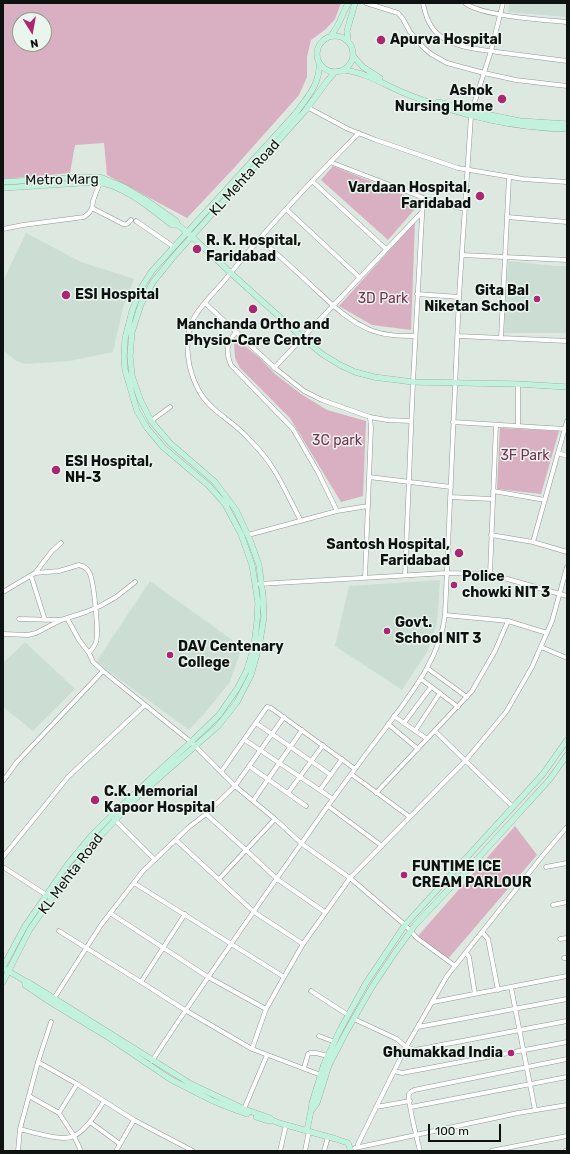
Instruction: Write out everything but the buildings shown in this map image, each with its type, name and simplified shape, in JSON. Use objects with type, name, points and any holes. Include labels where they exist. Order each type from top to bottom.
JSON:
[{"type":"street","points":[[348,3],[338,25],[330,36],[326,38],[318,47],[317,52],[319,62],[326,69],[335,72],[344,70],[360,73],[413,97],[472,113],[530,127],[567,129]]},
{"type":"street","points":[[348,40],[347,31],[355,3]]},
{"type":"street","points":[[366,3],[400,15],[410,32],[431,54],[447,63],[516,80],[567,86]]},
{"type":"street","points":[[423,3],[432,27],[439,35],[456,44],[491,51],[567,61]]},
{"type":"street","points":[[465,3],[476,9],[500,14],[567,22]]},
{"type":"street","points":[[151,1063],[185,1010],[328,806],[421,679],[438,646],[445,616],[459,296],[472,113],[491,51],[503,3]]},
{"type":"street","points":[[330,36],[340,36],[348,40],[352,45],[354,57],[352,62],[344,70]]},
{"type":"street","points":[[354,57],[360,64],[373,74],[400,88],[443,104],[472,113],[520,120],[567,124]]},
{"type":"street","name":"KL Mehta Road","points":[[305,106],[318,77],[319,62]]},
{"type":"street","name":"KL Mehta Road","points":[[3,982],[5,969],[49,896],[102,834],[113,818],[194,744],[218,726],[237,702],[251,675],[259,647],[264,617],[262,584],[258,565],[248,535],[236,510],[215,482],[170,443],[151,421],[140,399],[132,376],[130,356],[132,332],[141,304],[153,282],[189,234],[335,72]]},
{"type":"street","points":[[305,106],[359,133],[389,145],[458,168],[509,178],[567,182]]},
{"type":"street","points":[[301,521],[271,465],[243,433],[209,405],[198,389],[189,365],[188,335],[193,319],[230,273],[286,209],[359,133]]},
{"type":"street","points":[[330,162],[423,198],[465,209]]},
{"type":"street","name":"Metro Marg","points":[[3,182],[82,177],[100,180],[133,197],[172,225],[178,225],[189,234],[230,273],[322,354],[355,372],[374,377],[412,382],[518,384],[567,387]]},
{"type":"street","points":[[501,338],[509,178]]},
{"type":"street","points":[[3,229],[23,225],[82,218],[86,216],[92,208],[100,180]]},
{"type":"street","name":"Metro Marg","points":[[3,188],[100,180]]},
{"type":"street","points":[[312,181],[386,249]]},
{"type":"street","points":[[405,575],[412,382],[423,198]]},
{"type":"street","points":[[92,208],[126,225],[131,220]]},
{"type":"street","points":[[286,209],[359,277]]},
{"type":"street","points":[[274,368],[422,212]]},
{"type":"street","points":[[507,217],[567,222]]},
{"type":"street","points":[[136,221],[174,247]]},
{"type":"street","name":"KL Mehta Road","points":[[189,234],[174,247],[152,271],[141,288],[132,311],[125,339],[124,357],[125,370],[137,411],[147,428],[163,447],[209,486],[225,504],[241,534],[252,565],[258,603],[254,646],[247,670],[237,689],[219,715],[194,744]]},
{"type":"street","points":[[260,239],[333,305],[355,322],[373,331],[391,336],[415,336]]},
{"type":"street","points":[[462,255],[567,260]]},
{"type":"street","points":[[417,294],[459,296]]},
{"type":"street","points":[[205,303],[274,368],[297,386],[320,400],[370,417],[388,420],[411,421]]},
{"type":"street","points":[[236,332],[230,340],[227,353],[231,365],[293,429],[318,472],[337,511]]},
{"type":"street","points":[[458,336],[567,342]]},
{"type":"street","points":[[518,384],[518,426]]},
{"type":"street","points":[[151,421],[170,407]]},
{"type":"street","points":[[365,578],[370,417]]},
{"type":"street","points":[[533,542],[567,421]]},
{"type":"street","points":[[453,422],[565,428]]},
{"type":"street","points":[[490,574],[496,425]]},
{"type":"street","points":[[558,453],[567,456]]},
{"type":"street","points":[[369,477],[451,487]]},
{"type":"street","points":[[493,491],[545,500]]},
{"type":"street","points":[[450,497],[492,499]]},
{"type":"street","points":[[248,535],[337,511],[368,506]]},
{"type":"street","points":[[491,535],[533,542],[567,552]]},
{"type":"street","points":[[3,592],[35,573],[61,543]]},
{"type":"street","points":[[35,573],[59,571],[79,565],[86,567],[92,579],[97,626],[96,642],[89,653]]},
{"type":"street","points":[[252,1049],[266,1009],[284,976],[303,944],[350,878],[466,760],[506,712],[532,667],[547,633],[567,567]]},
{"type":"street","points":[[255,585],[447,573],[490,574],[567,596]]},
{"type":"street","points":[[31,576],[45,620]]},
{"type":"street","points":[[3,634],[28,635],[36,633],[61,620],[96,608],[116,597],[135,582]]},
{"type":"street","points":[[445,616],[508,621],[547,633]]},
{"type":"street","points":[[67,618],[93,662],[103,671],[194,744],[235,786],[275,819],[302,844],[350,878],[418,938],[455,966]]},
{"type":"street","points":[[19,619],[61,620]]},
{"type":"street","points":[[376,793],[472,691],[495,651],[508,621]]},
{"type":"street","points":[[541,647],[567,658]]},
{"type":"street","points":[[427,668],[467,697]]},
{"type":"street","points":[[3,781],[17,762],[103,671]]},
{"type":"street","points":[[421,679],[458,707]]},
{"type":"street","points":[[404,724],[431,687]]},
{"type":"street","points":[[415,731],[440,693]]},
{"type":"street","points":[[3,857],[68,777],[145,705]]},
{"type":"street","points":[[221,772],[267,707],[284,717],[355,768]]},
{"type":"street","points":[[394,716],[427,739]]},
{"type":"street","points":[[53,1001],[101,925],[143,871],[235,786],[284,717]]},
{"type":"street","points":[[256,723],[271,735],[331,775]]},
{"type":"street","points":[[388,724],[418,749]]},
{"type":"street","points":[[253,801],[280,764],[302,730]]},
{"type":"street","points":[[435,731],[513,807]]},
{"type":"street","points":[[245,740],[333,799]]},
{"type":"street","points":[[305,1151],[312,1103],[321,1075],[328,1056],[348,1015],[366,983],[405,925],[543,774],[567,740]]},
{"type":"street","points":[[288,793],[323,745]]},
{"type":"street","points":[[311,1111],[317,1103],[330,1065],[354,1019],[389,960],[411,931],[550,779],[567,755]]},
{"type":"street","points":[[320,790],[342,759]]},
{"type":"street","points":[[249,766],[306,806]]},
{"type":"street","points":[[3,770],[8,774]]},
{"type":"street","points":[[351,774],[410,817]]},
{"type":"street","points":[[328,806],[382,846]]},
{"type":"street","points":[[206,814],[277,879],[325,912]]},
{"type":"street","points":[[113,818],[155,860]]},
{"type":"street","points":[[219,879],[275,819]]},
{"type":"street","points":[[358,1147],[358,1144],[406,1047],[447,976],[567,827]]},
{"type":"street","points":[[176,840],[254,912],[303,944]]},
{"type":"street","points":[[546,867],[567,863]]},
{"type":"street","points":[[3,867],[49,896]]},
{"type":"street","points":[[134,883],[284,976]]},
{"type":"street","points":[[554,905],[567,902]]},
{"type":"street","points":[[110,913],[208,977],[266,1009]]},
{"type":"street","points":[[141,982],[185,914]]},
{"type":"street","points":[[59,931],[185,1010],[252,1049],[321,1075]]},
{"type":"street","points":[[482,932],[488,939],[498,990]]},
{"type":"street","points":[[560,939],[567,938]]},
{"type":"street","points":[[466,953],[469,957],[475,994]]},
{"type":"street","points":[[5,969],[25,981],[25,985],[53,1001],[111,1039],[151,1063],[191,1084],[268,1121],[272,1120],[348,1143],[351,1150],[358,1147],[535,1110],[567,1105]]},
{"type":"street","points":[[432,1002],[567,976]]},
{"type":"street","points":[[511,987],[535,1110]]},
{"type":"street","points":[[311,991],[348,1015]]},
{"type":"street","points":[[418,1027],[567,999]]},
{"type":"street","points":[[354,1019],[397,1039],[412,1050],[419,1050],[567,1021]]},
{"type":"street","points":[[18,1151],[20,1129],[38,1062],[51,1022]]},
{"type":"street","points":[[319,1036],[335,1042]]},
{"type":"street","points":[[394,1071],[402,1073],[567,1042]]},
{"type":"street","points":[[304,1068],[308,1054],[310,1053],[328,1056]]},
{"type":"street","points":[[244,1109],[267,1055]]},
{"type":"street","points":[[420,1151],[411,1107],[410,1092],[567,1059]]},
{"type":"street","points":[[38,1062],[77,1084],[134,1120],[193,1151]]},
{"type":"street","points":[[151,1063],[170,1078],[211,1100],[230,1108],[250,1113]]},
{"type":"street","points":[[411,1107],[567,1077]]},
{"type":"street","points":[[59,1113],[77,1084]]},
{"type":"street","points":[[29,1096],[59,1113],[74,1136],[81,1151]]},
{"type":"street","points":[[20,1129],[59,1138],[70,1138],[90,1122],[104,1101]]},
{"type":"street","points":[[376,1107],[410,1101]]},
{"type":"street","points":[[116,1151],[134,1120]]},
{"type":"street","points":[[90,1122],[120,1144]]},
{"type":"street","points":[[280,1151],[286,1125]]},
{"type":"street","points":[[491,1151],[567,1136]]},
{"type":"street","points":[[324,1151],[328,1137]]},
{"type":"shaded area","points":[[509,3],[567,3],[567,17],[508,12]]},
{"type":"shaded area","name":"ESI Hospital","points":[[26,233],[81,262],[134,279],[123,308],[113,352],[70,361],[26,364],[16,361],[3,350],[3,281]]},
{"type":"shaded area","name":"Gita Bal Niketan School","points":[[508,261],[567,266],[567,333],[504,333]]},
{"type":"shaded area","name":"Govt. School NIT 3","points":[[440,580],[437,623],[427,652],[402,690],[335,646],[349,586]]},
{"type":"shaded area","name":"DAV Centenary College","points":[[150,581],[242,647],[230,682],[189,730],[96,662]]},
{"type":"shaded area","points":[[25,642],[75,689],[33,731],[3,707],[3,663]]},
{"type":"green space","points":[[3,3],[341,3],[335,19],[326,29],[311,40],[307,57],[307,77],[299,95],[187,218],[107,175],[104,143],[75,145],[70,173],[3,179]]},
{"type":"green space","points":[[333,166],[421,202],[388,240],[321,180]]},
{"type":"green space","name":"3D Park","points":[[415,222],[411,330],[372,325],[339,306]]},
{"type":"green space","name":"3C park","points":[[234,342],[240,342],[260,358],[275,374],[301,394],[327,410],[366,421],[363,496],[341,502],[290,418],[240,368],[235,358]]},
{"type":"green space","name":"3F Park","points":[[500,428],[559,431],[541,494],[497,489]]},
{"type":"green space","points":[[515,826],[537,855],[447,960],[417,937]]},
{"type":"place","name":"Apurva Hospital","points":[[381,40]]},
{"type":"place","name":"Ashok Nursing Home","points":[[502,99]]},
{"type":"place","name":"Vardaan Hospital, Faridabad","points":[[480,196]]},
{"type":"place","name":"R. K. Hospital, Faridabad","points":[[197,249]]},
{"type":"place","name":"ESI Hospital","points":[[66,295]]},
{"type":"place","name":"Gita Bal Niketan School","points":[[537,299]]},
{"type":"place","name":"Manchanda Ortho and Physio-Care Centre","points":[[253,309]]},
{"type":"place","name":"ESI Hospital, NH-3","points":[[56,470]]},
{"type":"place","name":"Santosh Hospital, Faridabad","points":[[459,553]]},
{"type":"place","name":"Police chowki NIT 3","points":[[454,585]]},
{"type":"place","name":"Govt. School NIT 3","points":[[387,631]]},
{"type":"place","name":"DAV Centenary College","points":[[170,655]]},
{"type":"place","name":"C.K. Memorial Kapoor Hospital","points":[[95,800]]},
{"type":"place","name":"FUNTIME ICE CREAM PARLOUR","points":[[404,875]]},
{"type":"place","name":"Ghumakkad India","points":[[511,1053]]}]
